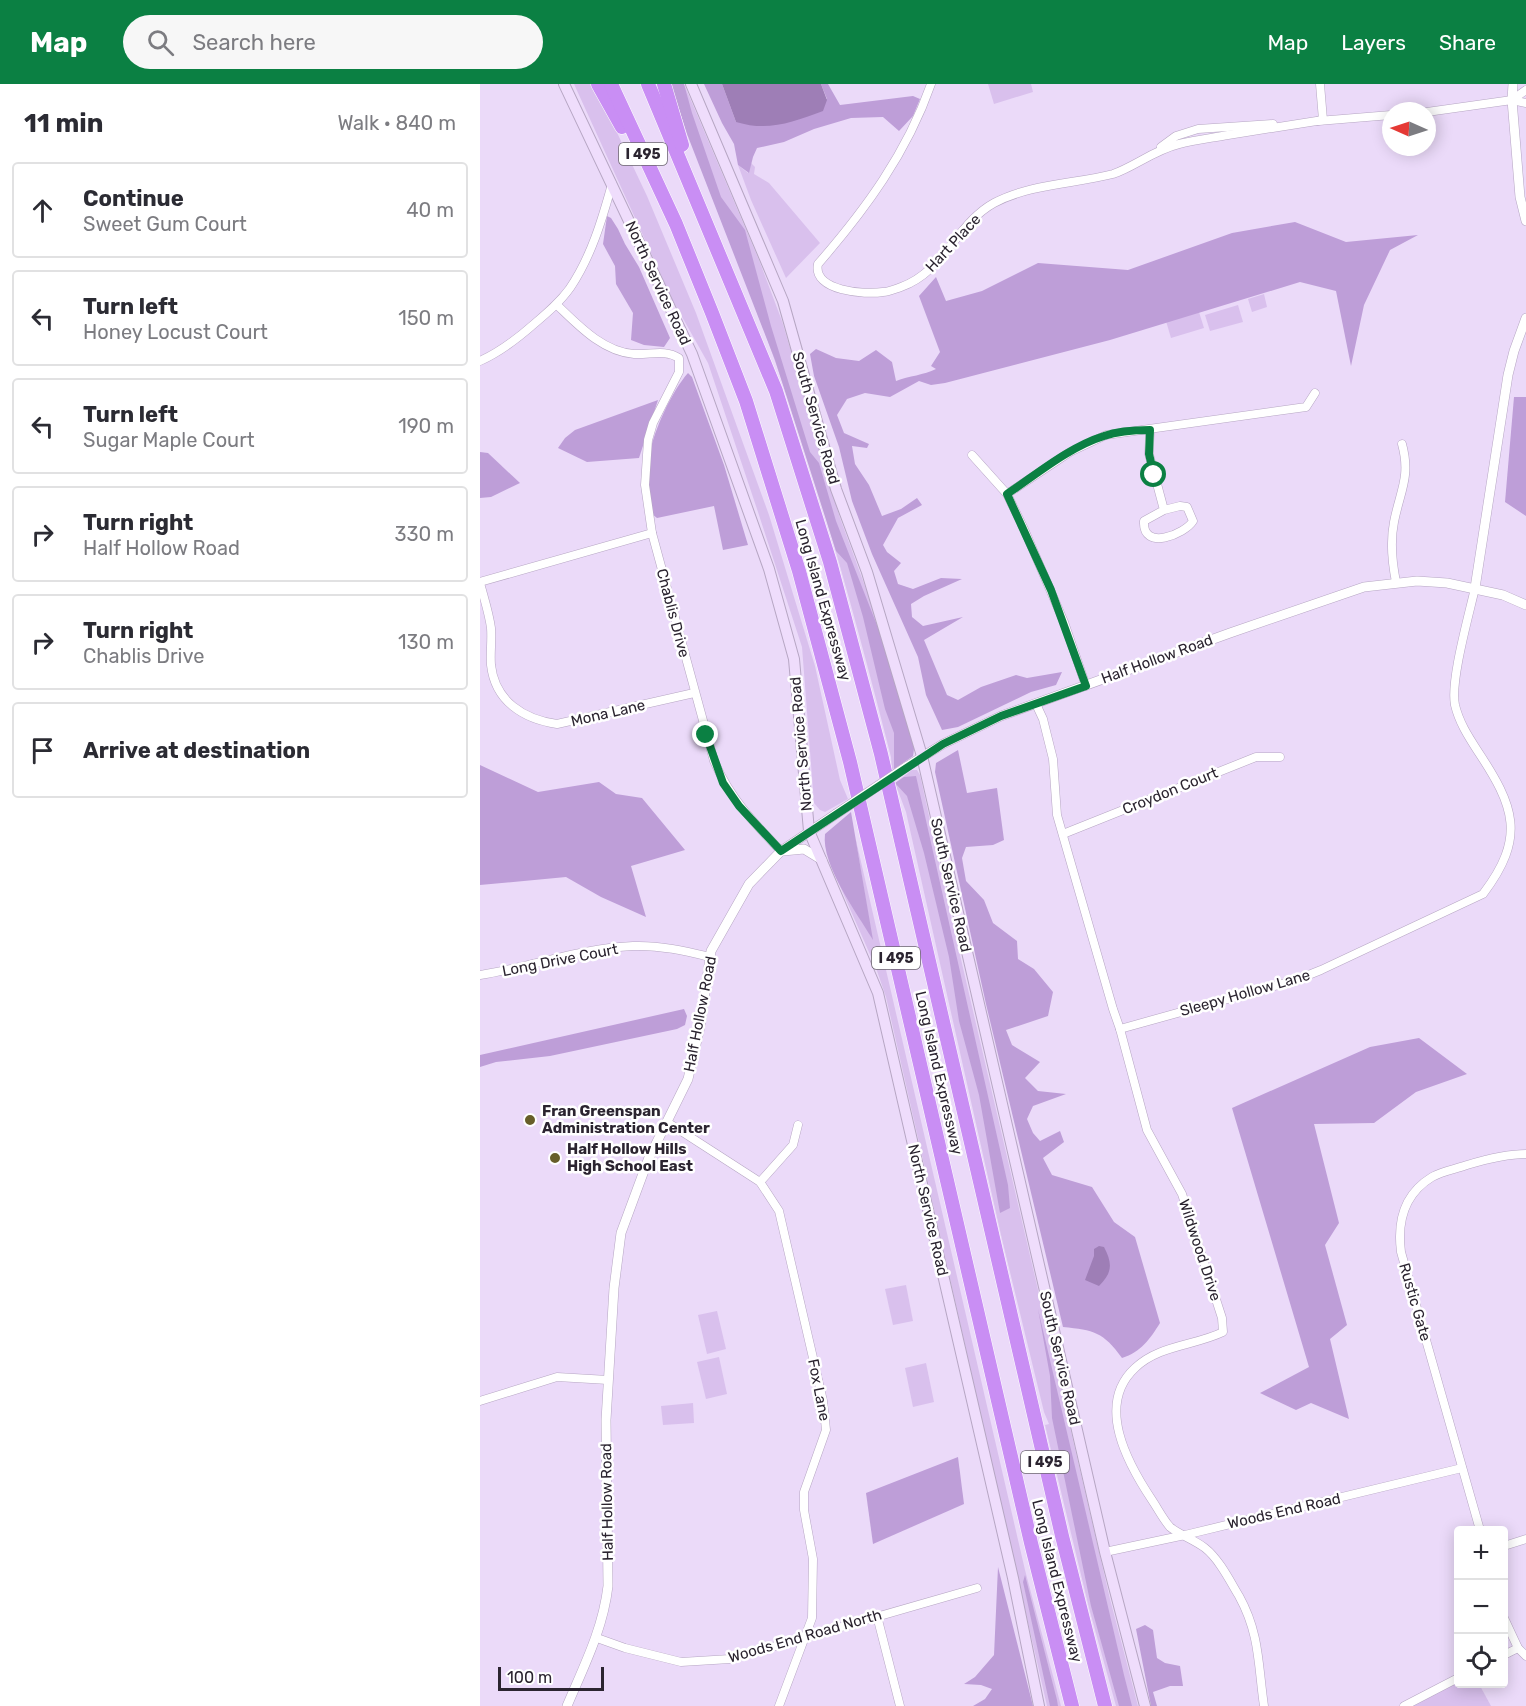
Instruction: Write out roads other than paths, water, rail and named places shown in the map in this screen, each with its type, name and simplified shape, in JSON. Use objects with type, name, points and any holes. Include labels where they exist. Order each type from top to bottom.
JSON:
[{"type":"highway","points":[[598,84],[676,224]]},
{"type":"highway","name":"Long Island Expressway","points":[[611,84],[676,224],[746,401],[824,660],[872,856],[1033,1554],[1072,1706]]},
{"type":"highway","name":"Long Island Expressway","points":[[648,84],[776,390],[852,640],[901,838],[1062,1536],[1106,1706]]},
{"type":"highway","points":[[664,84],[681,142],[688,176]]},
{"type":"main road","name":"North Service Road","points":[[564,84],[692,354],[769,568],[794,659],[809,831],[878,993],[1010,1566],[1039,1706]]},
{"type":"main road","name":"South Service Road","points":[[691,84],[783,301],[836,489],[867,572],[922,756],[1105,1552],[1145,1706]]},
{"type":"street","name":"Hart Place","points":[[931,84],[912,132],[886,176],[848,231],[818,264],[816,272],[818,276],[831,286],[848,291],[883,293],[903,287],[920,278],[934,266],[959,234],[976,217],[993,204],[1020,193],[1115,173],[1156,151],[1193,141],[1323,120],[1382,116]]},
{"type":"street","points":[[1320,84],[1323,120]]},
{"type":"street","points":[[1513,84],[1512,100],[1520,197],[1526,220]]},
{"type":"street","points":[[1512,100],[1526,90]]},
{"type":"street","points":[[1436,111],[1512,100],[1526,103]]},
{"type":"street","points":[[480,361],[520,336],[556,304],[569,289],[590,250],[612,184]]},
{"type":"street","name":"Chablis Drive","points":[[556,304],[591,336],[611,347],[632,354],[672,353],[679,358],[680,372],[653,423],[648,440],[645,485],[652,533],[714,761],[723,783],[739,806],[781,851]]},
{"type":"street","points":[[1475,588],[1508,375],[1526,318]]},
{"type":"street","points":[[1007,494],[1090,441],[1106,435],[1306,407],[1315,393]]},
{"type":"street","points":[[1150,430],[1149,454],[1164,510]]},
{"type":"street","points":[[1396,582],[1392,543],[1394,523],[1406,477],[1406,461],[1402,444]]},
{"type":"street","points":[[972,455],[1007,494],[1051,590],[1086,686]]},
{"type":"street","points":[[1180,506],[1187,507],[1193,520],[1189,527],[1159,539],[1152,538],[1143,529],[1144,521],[1164,510],[1180,506]]},
{"type":"street","points":[[480,583],[652,533]]},
{"type":"street","name":"Half Hollow Road","points":[[567,1706],[597,1638],[605,1610],[608,1586],[606,1471],[608,1380],[614,1288],[621,1233],[648,1160],[688,1079],[700,1027],[711,951],[750,884],[781,851],[809,831],[922,756],[1001,716],[1364,587],[1417,580],[1448,583],[1503,595],[1526,605]]},
{"type":"street","name":"Mona Lane","points":[[480,583],[491,627],[491,663],[497,689],[508,703],[527,717],[557,724],[694,693]]},
{"type":"street","name":"Sleepy Hollow Lane","points":[[1120,1029],[1296,980],[1483,894],[1501,876],[1515,847],[1517,834],[1512,805],[1460,722],[1454,703],[1455,681],[1475,588]]},
{"type":"street","name":"Wildwood Drive","points":[[1036,704],[1043,718],[1053,759],[1057,815],[1147,1130],[1182,1194],[1222,1318],[1222,1332],[1207,1340],[1159,1352],[1133,1369],[1123,1384],[1117,1402],[1116,1421],[1120,1439],[1137,1476],[1171,1528],[1207,1549],[1239,1596],[1249,1616],[1256,1639],[1264,1706]]},
{"type":"street","name":"Croydon Court","points":[[1063,834],[1256,757],[1280,757]]},
{"type":"street","points":[[781,851],[804,849],[822,860]]},
{"type":"street","name":"Long Drive Court","points":[[480,975],[604,949],[634,946],[669,948],[711,957]]},
{"type":"street","name":"Fox Lane","points":[[667,1122],[760,1182],[779,1211],[823,1401],[826,1430],[804,1492],[804,1510],[813,1559],[812,1618],[779,1706]]},
{"type":"street","points":[[760,1182],[793,1145],[798,1125]]},
{"type":"street","name":"Rustic Gate","points":[[1479,1526],[1401,1252],[1398,1232],[1407,1201],[1415,1190],[1434,1176],[1487,1159],[1526,1154]]},
{"type":"street","points":[[480,1401],[557,1377],[608,1380]]},
{"type":"street","name":"Woods End Road","points":[[1105,1552],[1462,1468]]},
{"type":"street","points":[[1508,1544],[1526,1539]]},
{"type":"street","name":"Woods End Road North","points":[[597,1638],[653,1656],[681,1662],[730,1659],[977,1588]]},
{"type":"street","points":[[877,1616],[900,1706]]},
{"type":"street","points":[[1508,1628],[1518,1648],[1526,1656]]},
{"type":"street","points":[[1508,1653],[1518,1648]]},
{"type":"street","points":[[1404,1706],[1454,1680]]},
{"type":"place","name":"Fran Greenspan Administration Center","points":[[530,1120]]},
{"type":"place","name":"Half Hollow Hills High School East","points":[[555,1158]]}]
